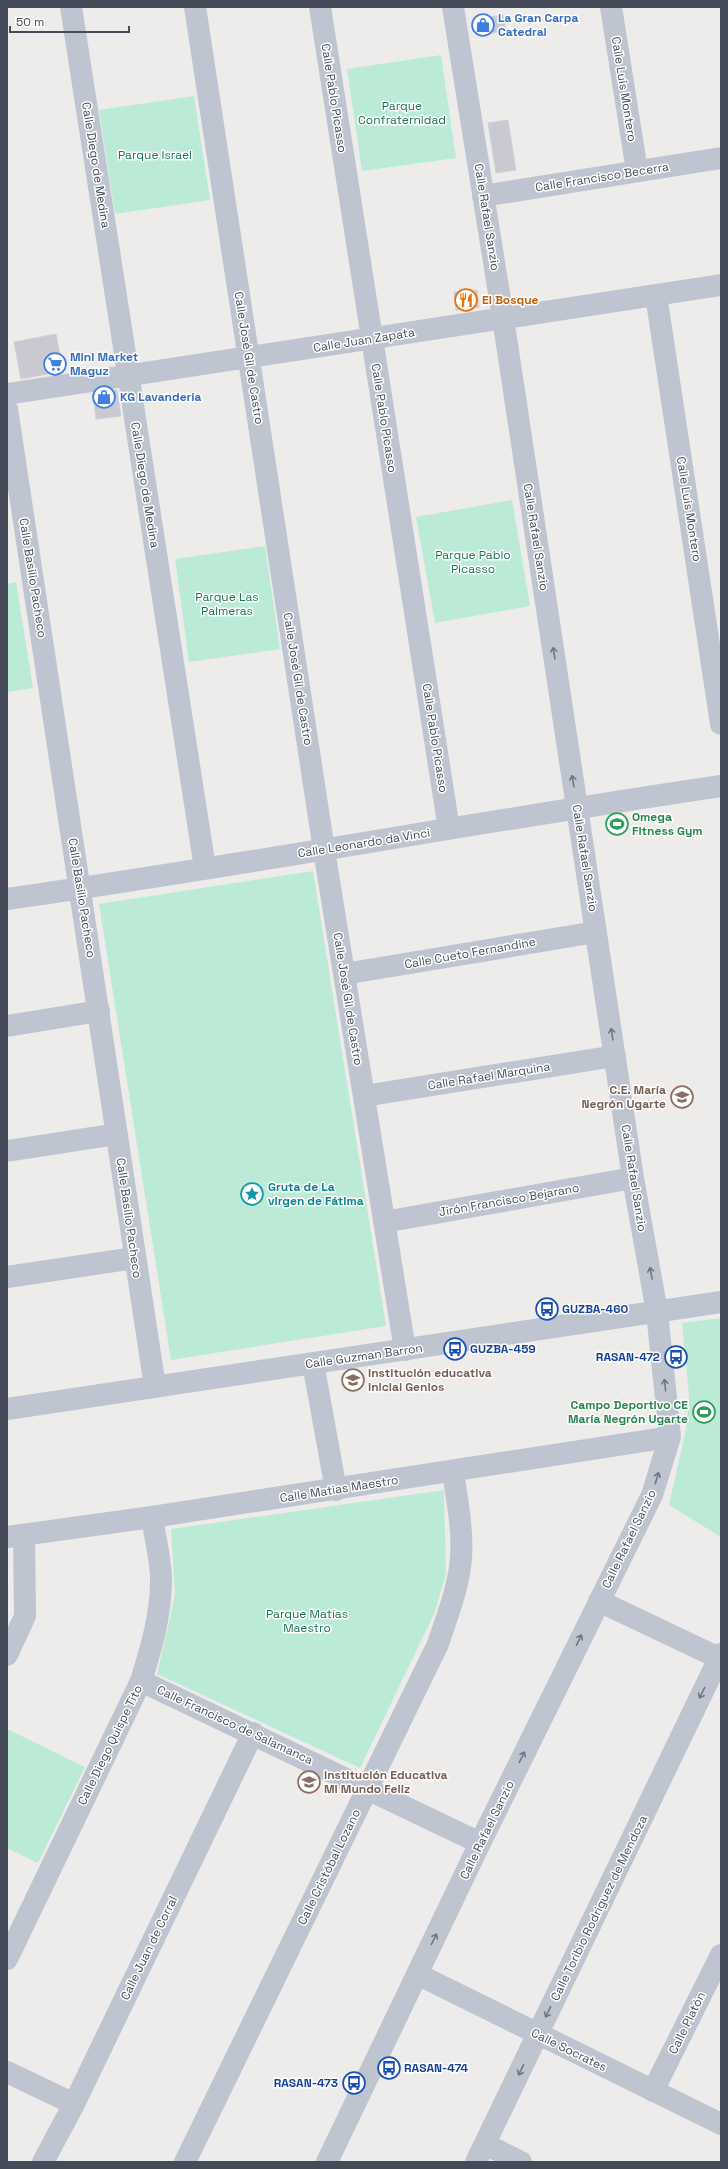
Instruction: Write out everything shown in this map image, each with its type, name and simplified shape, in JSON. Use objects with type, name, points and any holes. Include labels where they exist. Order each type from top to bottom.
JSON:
[{"type":"street","name":"Calle Diego de Medina","points":[[71,7],[205,868]]},
{"type":"street","name":"Calle José Gil de Castro","points":[[195,7],[324,850],[405,1350]]},
{"type":"street","name":"Calle Pablo Picasso","points":[[320,7],[449,829]]},
{"type":"street","name":"Calle Rafael Sanzio","points":[[326,2162],[480,1842],[598,1601],[652,1495],[670,1437],[657,1312],[634,1178],[503,318],[453,7]]},
{"type":"street","name":"Calle Luis Montero","points":[[611,7],[637,171]]},
{"type":"street","name":"Calle Francisco Becerra","points":[[484,196],[721,158]]},
{"type":"street","name":"Calle Juan Zapata","points":[[7,394],[721,285]]},
{"type":"street","name":"Calle Luis Montero","points":[[656,295],[721,724]]},
{"type":"street","name":"Calle Basilio Pacheco","points":[[7,409],[99,1011],[154,1387]]},
{"type":"street","name":"Calle Leonardo da Vinci","points":[[7,900],[324,850],[577,807],[721,786]]},
{"type":"street","name":"Calle Cueto Fernandine","points":[[344,974],[596,932]]},
{"type":"street","points":[[7,1026],[99,1011]]},
{"type":"street","name":"Calle Rafael Marquina","points":[[364,1096],[615,1056]]},
{"type":"street","points":[[7,1151],[117,1134]]},
{"type":"street","name":"Jirón Francisco Bejarano","points":[[384,1222],[634,1178]]},
{"type":"street","points":[[7,1277],[135,1258]]},
{"type":"street","name":"Calle Guzman Barron","points":[[7,1409],[721,1302]]},
{"type":"street","points":[[313,1363],[336,1490]]},
{"type":"street","name":"Calle Matias Maestro","points":[[16,1536],[336,1490],[670,1437]]},
{"type":"street","name":"Calle Cristóbal Lozano","points":[[185,2162],[438,1644],[451,1606],[461,1558],[461,1521],[453,1472]]},
{"type":"street","name":"Calle Diego Quispe Tito","points":[[7,1959],[141,1681],[154,1638],[159,1613],[161,1583],[152,1517]]},
{"type":"street","points":[[7,1655],[25,1616],[16,1536]]},
{"type":"street","points":[[598,1601],[721,1658]]},
{"type":"street","name":"Calle Toribio Rodriguez de Mendoza","points":[[481,2153],[721,1658]]},
{"type":"street","name":"Calle Francisco de Salamanca","points":[[141,1681],[480,1842]]},
{"type":"street","name":"Calle Juan de Corral","points":[[43,2162],[74,2104],[253,1733]]},
{"type":"street","name":"Calle Platón","points":[[653,2091],[721,1955]]},
{"type":"street","name":"Calle Socrates","points":[[417,1974],[721,2124]]},
{"type":"street","points":[[7,2072],[74,2104]]},
{"type":"street","points":[[481,2153],[521,2162]]},
{"type":"green space","name":"Parque Confraternidad","points":[[441,55],[456,158],[362,171],[347,69]]},
{"type":"green space","name":"Parque Israel","points":[[194,96],[210,200],[115,214],[99,110]]},
{"type":"green space","name":"Parque Pablo Picasso","points":[[512,500],[530,606],[435,623],[416,517]]},
{"type":"green space","name":"Parque Las Palmeras","points":[[265,546],[280,649],[189,662],[175,559]]},
{"type":"green space","points":[[16,582],[33,688],[7,692],[7,584]]},
{"type":"green space","points":[[313,871],[386,1326],[171,1360],[99,904]]},
{"type":"green space","name":"Campo Deportivo CE María Negrón Ugarte","points":[[721,1318],[721,1537],[669,1505],[686,1429],[689,1396],[682,1323]]},
{"type":"green space","name":"Parque Matías Maestro","points":[[444,1490],[446,1574],[434,1614],[360,1768],[157,1674],[175,1595],[171,1529]]},
{"type":"green space","points":[[7,1729],[85,1767],[38,1863],[7,1848]]},
{"type":"building","points":[[503,15],[506,31],[477,35],[475,19]]},
{"type":"building","points":[[508,120],[516,170],[496,173],[488,123]]},
{"type":"building","name":"El Bosque","points":[[477,290],[479,307],[456,310],[454,292]]},
{"type":"building","points":[[56,334],[63,371],[21,379],[14,342]]},
{"type":"building","points":[[117,390],[121,416],[96,419],[93,394]]},
{"type":"place","name":"La Gran Carpa Catedral","points":[[483,25]]},
{"type":"place","name":"El Bosque","points":[[466,300]]},
{"type":"place","name":"Mini Market Maguz","points":[[55,364]]},
{"type":"place","name":"KG Lavandería","points":[[104,397]]},
{"type":"place","name":"Omega Fitness Gym","points":[[617,824]]},
{"type":"place","name":"C.E. María Negrón Ugarte","points":[[682,1097]]},
{"type":"place","name":"Gruta de La virgen de Fátima","points":[[252,1194]]},
{"type":"place","name":"GUZBA-460","points":[[547,1309]]},
{"type":"place","name":"GUZBA-459","points":[[455,1349]]},
{"type":"place","name":"RASAN-472","points":[[676,1357]]},
{"type":"place","name":"Institución educativa inicial Genios","points":[[353,1380]]},
{"type":"place","name":"Campo Deportivo CE María Negrón Ugarte","points":[[704,1412]]},
{"type":"place","name":"Institución Educativa Mi Mundo Feliz","points":[[309,1782]]},
{"type":"place","name":"RASAN-474","points":[[389,2068]]},
{"type":"place","name":"RASAN-473","points":[[354,2083]]}]
